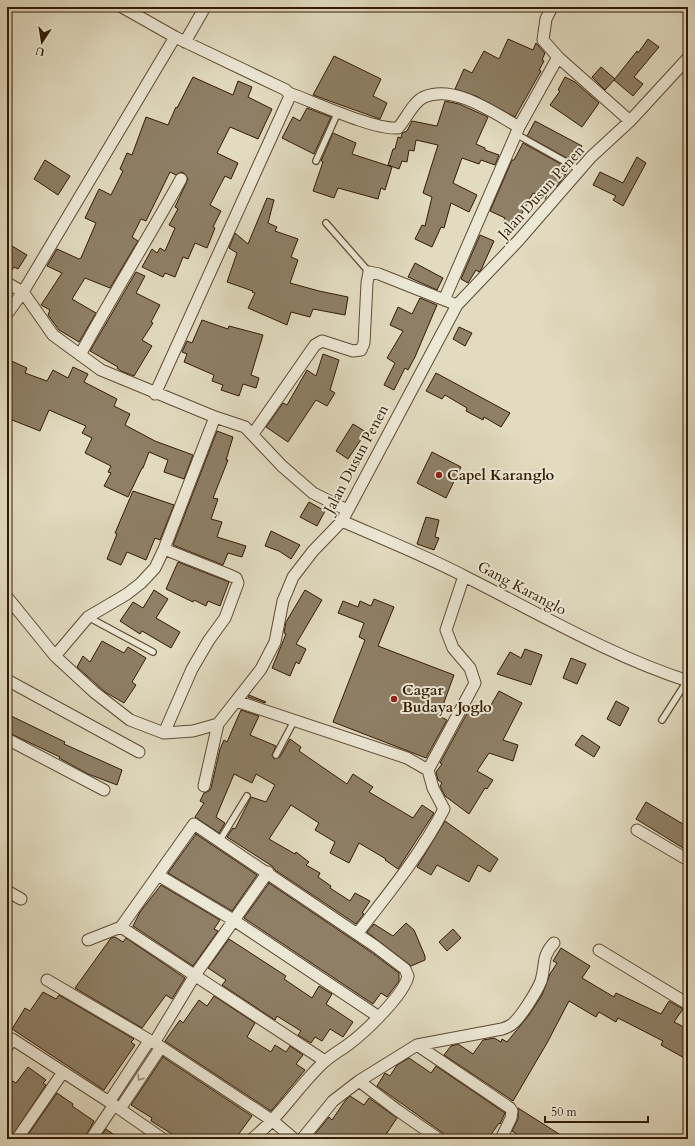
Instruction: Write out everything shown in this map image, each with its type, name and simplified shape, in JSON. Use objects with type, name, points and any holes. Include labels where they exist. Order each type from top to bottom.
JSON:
[{"type":"street","points":[[122,7],[180,39],[289,93],[373,125],[386,128],[398,128],[415,105],[424,98],[440,95],[463,97],[517,130]]},
{"type":"street","points":[[7,314],[180,39],[205,7]]},
{"type":"street","points":[[552,7],[546,19],[543,40],[558,57],[630,121]]},
{"type":"street","points":[[444,300],[517,130],[558,57]]},
{"type":"street","name":"Jalan Dusun Penen","points":[[218,724],[261,669],[275,642],[284,601],[293,577],[313,551],[342,521],[457,305],[518,241],[580,170],[630,121],[688,58]]},
{"type":"street","points":[[155,394],[290,99],[289,93]]},
{"type":"street","points":[[80,355],[112,296],[141,250],[181,179]]},
{"type":"street","points":[[253,434],[315,345],[322,341],[354,351],[361,350],[364,343],[367,283],[373,273],[457,305]]},
{"type":"street","points":[[7,283],[22,292],[53,335],[101,370],[155,394],[245,427],[282,466],[313,493],[347,510]]},
{"type":"street","points":[[56,656],[88,618],[127,594],[141,583],[154,568],[164,549],[215,417]]},
{"type":"street","name":"Gang Karanglo","points":[[342,521],[464,576],[568,630],[670,675],[688,680]]},
{"type":"street","points":[[164,549],[236,578],[238,583],[225,618],[209,640],[192,669],[169,733]]},
{"type":"street","points":[[357,934],[392,888],[436,824],[444,809],[432,788],[428,770],[475,683],[474,676],[470,668],[453,648],[446,630],[464,576]]},
{"type":"street","points":[[7,597],[56,656],[94,692],[130,720],[169,733],[193,730],[218,724],[204,786]]},
{"type":"street","points":[[7,680],[139,752]]},
{"type":"street","points":[[236,701],[407,758],[428,770]]},
{"type":"street","points":[[7,739],[104,790]]},
{"type":"street","points":[[88,940],[121,927],[194,824],[268,872],[405,969],[408,976],[404,988],[378,1017],[350,1043],[325,1061],[276,1123],[252,1139]]},
{"type":"street","points":[[637,830],[688,860]]},
{"type":"street","points":[[91,1139],[155,1044],[195,975],[235,921],[268,872]]},
{"type":"street","points":[[158,875],[235,921],[378,1017]]},
{"type":"street","points":[[7,891],[21,899]]},
{"type":"street","points":[[121,927],[325,1061]]},
{"type":"street","points":[[47,980],[155,1044],[276,1123],[297,1139],[333,1101],[359,1081],[417,1045],[502,1029],[512,1025],[520,1016],[537,989],[541,980],[547,951],[554,943]]},
{"type":"street","points":[[599,950],[688,1004]]},
{"type":"street","points":[[7,1047],[12,1039],[114,1105],[163,1139]]},
{"type":"street","points":[[417,1045],[510,1108],[512,1111],[511,1118],[501,1139]]},
{"type":"street","points":[[16,1139],[63,1072]]},
{"type":"street","points":[[359,1081],[439,1139]]},
{"type":"lane","points":[[316,161],[338,111]]},
{"type":"lane","points":[[517,130],[580,170]]},
{"type":"lane","points":[[326,223],[373,273]]},
{"type":"lane","points":[[88,618],[152,652]]},
{"type":"lane","points":[[662,720],[688,680]]},
{"type":"lane","points":[[276,755],[294,721]]},
{"type":"lane","points":[[220,840],[247,796]]},
{"type":"building","points":[[508,39],[533,50],[536,43],[545,53],[542,60],[544,61],[539,70],[541,71],[515,117],[476,96],[455,89],[464,69],[472,73],[484,51],[499,59]]},
{"type":"building","points":[[648,39],[659,47],[634,77],[643,84],[633,96],[614,80],[637,51],[638,53]]},
{"type":"building","points":[[334,56],[381,79],[373,96],[387,103],[380,119],[313,95]]},
{"type":"building","points":[[601,67],[615,79],[605,90],[592,77]]},
{"type":"building","points":[[193,77],[233,95],[238,81],[252,87],[248,97],[272,109],[258,139],[230,127],[217,153],[238,163],[231,179],[225,176],[210,205],[221,211],[213,227],[215,228],[207,248],[195,243],[188,259],[183,257],[175,277],[165,273],[163,277],[142,267],[152,249],[157,253],[160,248],[165,251],[175,228],[169,225],[178,209],[175,207],[188,179],[184,173],[181,172],[176,175],[170,172],[146,221],[141,219],[132,237],[138,241],[110,288],[85,278],[72,299],[96,313],[79,342],[59,330],[48,315],[50,310],[41,305],[62,273],[47,266],[57,249],[79,259],[81,258],[96,223],[85,218],[99,189],[111,195],[123,171],[120,169],[127,153],[132,155],[146,117],[168,125],[176,107],[177,108]]},
{"type":"building","points":[[565,77],[575,82],[599,103],[582,127],[550,105],[560,91],[558,90]]},
{"type":"building","points":[[445,101],[459,104],[488,117],[476,144],[485,148],[485,150],[499,155],[495,165],[481,160],[479,164],[462,158],[453,183],[477,195],[469,212],[451,203],[444,228],[441,227],[432,247],[415,239],[422,225],[425,226],[432,197],[423,193],[438,145],[416,140],[414,151],[409,150],[407,162],[402,161],[399,169],[388,165],[393,149],[395,149],[398,137],[401,138],[402,133],[407,131],[412,121],[437,126]]},
{"type":"building","points":[[307,108],[331,117],[314,154],[282,138],[293,117],[300,121]]},
{"type":"building","points":[[535,121],[582,146],[575,155],[577,156],[574,162],[527,136]]},
{"type":"building","points":[[333,133],[356,143],[352,154],[392,167],[385,190],[381,188],[378,199],[338,188],[334,198],[313,191],[323,162],[321,161]]},
{"type":"building","points":[[523,143],[570,169],[557,186],[553,184],[545,199],[533,193],[514,228],[503,223],[505,218],[490,211],[512,160],[514,160]]},
{"type":"building","points":[[637,157],[646,163],[623,206],[613,200],[616,196],[593,185],[600,172],[623,183]]},
{"type":"building","points":[[45,160],[70,176],[58,195],[34,179]]},
{"type":"building","points":[[267,198],[274,200],[268,223],[277,227],[275,231],[298,239],[291,257],[298,260],[290,283],[348,297],[345,315],[313,309],[310,317],[291,312],[287,325],[248,308],[255,293],[227,282],[237,253],[229,248],[235,233],[248,244]]},
{"type":"building","points":[[480,235],[494,241],[481,270],[479,272],[476,270],[468,283],[461,279]]},
{"type":"building","points":[[7,243],[27,255],[18,269],[14,267],[8,276]]},
{"type":"building","points":[[415,263],[443,278],[437,290],[408,277]]},
{"type":"building","points":[[136,272],[145,276],[136,293],[160,305],[151,322],[153,323],[142,340],[152,346],[134,376],[121,371],[117,368],[118,367],[90,351]]},
{"type":"building","points":[[420,298],[437,305],[415,357],[408,370],[405,368],[394,390],[384,385],[395,363],[387,358],[403,331],[390,325],[398,307],[412,314]]},
{"type":"building","points":[[202,320],[228,329],[229,326],[263,335],[251,375],[259,378],[256,388],[243,384],[239,396],[221,390],[223,385],[212,381],[214,375],[184,362],[187,354],[182,352],[187,341],[192,343]]},
{"type":"building","points":[[459,327],[472,333],[465,346],[453,339]]},
{"type":"building","points":[[323,354],[339,360],[330,390],[335,393],[327,406],[316,400],[288,442],[266,427],[283,403],[287,405],[307,370],[316,376]]},
{"type":"building","points":[[7,359],[27,368],[25,373],[47,381],[53,370],[68,378],[73,367],[88,374],[84,382],[117,399],[114,406],[130,414],[125,425],[155,441],[193,455],[184,479],[164,472],[168,460],[149,452],[143,468],[128,497],[104,486],[111,473],[108,472],[111,466],[85,453],[92,438],[82,433],[86,426],[49,410],[40,431],[7,418]]},
{"type":"building","points":[[436,373],[510,413],[501,427],[484,417],[483,420],[466,411],[467,408],[445,395],[442,399],[426,391]]},
{"type":"building","points":[[353,424],[366,432],[348,459],[336,451]]},
{"type":"building","points":[[217,431],[233,437],[226,460],[228,460],[213,498],[218,499],[211,519],[222,522],[217,537],[246,546],[242,557],[228,553],[223,565],[173,545]]},
{"type":"building","name":"Capel Karanglo","points":[[432,452],[461,467],[446,498],[417,483]]},
{"type":"building","points":[[133,491],[174,505],[160,540],[155,538],[146,560],[127,552],[121,565],[107,559],[117,534],[115,533]]},
{"type":"building","points":[[309,502],[325,511],[317,526],[300,517]]},
{"type":"building","points":[[426,517],[439,520],[435,537],[439,538],[434,550],[417,544]]},
{"type":"building","points":[[271,531],[300,545],[291,559],[279,551],[265,546]]},
{"type":"building","points":[[178,562],[229,582],[220,606],[208,601],[206,606],[194,600],[193,602],[166,589]]},
{"type":"building","points":[[154,590],[168,599],[156,618],[180,632],[171,648],[142,631],[140,634],[120,621],[133,602],[143,608]]},
{"type":"building","points":[[305,590],[322,600],[296,644],[306,649],[299,664],[296,662],[290,676],[272,668],[286,634],[284,633],[286,622]]},
{"type":"building","name":"Cagar Budaya Joglo","points":[[374,599],[394,607],[378,646],[454,675],[439,716],[447,720],[426,758],[333,722],[365,640],[359,637],[364,623],[338,613],[343,601],[358,607],[360,601],[371,606]]},
{"type":"building","points":[[102,641],[124,653],[128,647],[146,658],[132,682],[136,685],[124,703],[105,692],[77,667],[83,656],[90,662]]},
{"type":"building","points":[[525,649],[542,655],[531,685],[497,674],[510,652],[521,658]]},
{"type":"building","points":[[571,658],[586,664],[577,684],[563,678]]},
{"type":"building","points":[[499,691],[522,703],[503,740],[518,745],[513,761],[489,753],[477,771],[493,780],[487,789],[485,788],[469,814],[445,796],[440,786],[442,783],[438,780],[436,772],[442,764],[440,763],[470,708],[486,714]]},
{"type":"building","points":[[249,695],[266,702],[265,703],[248,697]]},
{"type":"building","points":[[616,701],[629,708],[620,726],[607,719]]},
{"type":"building","points":[[241,710],[259,716],[250,735],[276,746],[272,755],[274,759],[280,757],[290,739],[301,747],[299,751],[347,784],[353,774],[373,787],[369,792],[413,818],[422,805],[434,813],[398,869],[385,860],[386,859],[359,843],[349,863],[330,853],[335,842],[315,830],[319,823],[291,805],[269,839],[295,854],[296,852],[309,862],[306,865],[320,873],[318,877],[331,886],[330,888],[350,901],[355,893],[370,901],[362,913],[364,914],[356,924],[227,837],[233,828],[235,829],[251,797],[266,802],[275,785],[256,774],[252,783],[234,774],[216,817],[225,823],[219,833],[195,817],[204,803],[200,801],[204,793],[209,791],[211,788],[220,749],[224,740],[227,742]]},
{"type":"building","points":[[7,714],[65,742],[64,744],[122,770],[117,785],[88,774],[59,758],[60,757],[7,732]]},
{"type":"building","points":[[582,735],[600,747],[594,757],[575,745]]},
{"type":"building","points":[[646,802],[688,827],[688,851],[636,819]]},
{"type":"building","points":[[445,821],[498,859],[490,872],[478,865],[469,882],[437,865],[431,875],[417,867]]},
{"type":"building","points":[[196,834],[257,875],[232,911],[168,873]]},
{"type":"building","points":[[269,883],[371,952],[399,973],[399,981],[387,997],[381,993],[373,1004],[244,918]]},
{"type":"building","points":[[161,885],[220,920],[214,929],[218,931],[193,966],[133,926],[140,912]]},
{"type":"building","points":[[406,923],[414,930],[425,956],[425,960],[411,966],[367,932],[374,924],[393,936]]},
{"type":"building","points":[[453,929],[461,938],[447,951],[439,942]]},
{"type":"building","points":[[115,937],[123,942],[126,938],[185,978],[172,999],[166,995],[142,1028],[75,988],[111,938]]},
{"type":"building","points":[[229,939],[286,976],[284,979],[312,998],[319,986],[332,994],[326,1004],[353,1022],[343,1037],[330,1029],[322,1041],[315,1037],[311,1043],[298,1035],[301,1031],[277,1016],[275,1020],[222,985],[226,980],[208,968]]},
{"type":"building","points":[[561,948],[590,966],[582,978],[614,997],[616,993],[661,1014],[669,1001],[683,1009],[674,1022],[688,1029],[688,1060],[661,1045],[663,1041],[618,1018],[616,1022],[599,1012],[596,1017],[569,1001],[547,1043],[513,1101],[444,1055],[451,1046],[458,1044],[473,1054],[483,1040],[494,1038],[501,1042],[502,1039],[507,1042],[529,1015],[542,995],[550,974],[557,963],[553,961]]},
{"type":"building","points":[[43,992],[56,999],[59,995],[134,1039],[131,1042],[135,1045],[104,1090],[12,1029],[25,1008],[30,1011]]},
{"type":"building","points":[[214,996],[255,1023],[247,1037],[271,1052],[275,1045],[286,1052],[290,1046],[303,1055],[296,1064],[305,1070],[271,1111],[165,1041],[180,1020],[183,1023],[199,1000],[207,1006]]},
{"type":"building","points":[[163,1057],[252,1116],[235,1139],[180,1139],[151,1121],[152,1118],[131,1105]]},
{"type":"building","points":[[409,1058],[431,1073],[436,1066],[505,1113],[500,1124],[499,1123],[488,1139],[446,1139],[443,1133],[377,1086],[385,1073],[390,1076],[397,1065]]},
{"type":"building","points":[[28,1067],[46,1080],[43,1083],[46,1085],[10,1139],[7,1139],[7,1078],[16,1083]]},
{"type":"building","points":[[57,1093],[73,1104],[72,1106],[94,1121],[84,1139],[25,1139]]},
{"type":"building","points":[[350,1096],[364,1105],[369,1098],[397,1118],[383,1139],[311,1139],[329,1117],[332,1120]]},
{"type":"building","points":[[518,1108],[567,1139],[524,1139],[512,1131],[518,1119]]},
{"type":"building","points":[[106,1129],[120,1139],[99,1139]]},
{"type":"place","name":"Capel Karanglo","points":[[439,475]]},
{"type":"place","name":"Cagar Budaya Joglo","points":[[394,699]]}]
